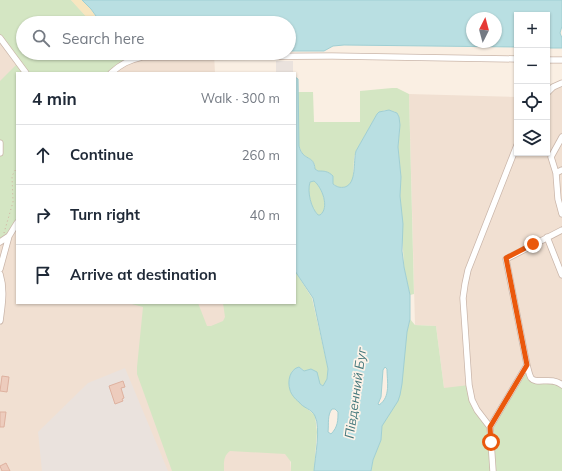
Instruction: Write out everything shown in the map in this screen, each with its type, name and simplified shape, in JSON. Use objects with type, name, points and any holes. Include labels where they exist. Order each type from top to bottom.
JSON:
[{"type":"street","points":[[0,38],[16,60]]},
{"type":"street","points":[[296,56],[514,59]]},
{"type":"street","points":[[16,60],[25,72]]},
{"type":"street","points":[[112,72],[128,60]]},
{"type":"street","points":[[550,60],[562,60]]},
{"type":"street","points":[[550,90],[562,83]]},
{"type":"street","points":[[562,137],[551,157],[556,173],[558,199],[562,214]]},
{"type":"street","points":[[0,143],[0,153]]},
{"type":"street","points":[[493,471],[490,427],[477,410],[472,400],[463,298],[468,270],[514,153]]},
{"type":"street","points":[[556,173],[562,170]]},
{"type":"street","points":[[0,269],[2,251],[16,225]]},
{"type":"street","points":[[562,230],[506,258],[530,376],[532,380],[552,380],[562,385]]},
{"type":"street","points":[[1,242],[9,236]]},
{"type":"street","points":[[547,237],[562,275]]},
{"type":"street","points":[[0,274],[3,282],[3,296],[0,321]]},
{"type":"street","points":[[490,427],[527,365]]},
{"type":"path","points":[[1,242],[13,202],[12,176],[16,169]]},
{"type":"shaded area","points":[[0,0],[82,0],[95,16],[16,16],[16,60],[214,60],[215,72],[16,72],[16,304],[281,304],[291,471],[0,471]]},
{"type":"shaded area","points":[[276,61],[293,61],[293,72],[276,72]]},
{"type":"shaded area","points":[[562,83],[562,385],[490,427],[444,388],[436,326],[415,325],[409,94],[514,97],[514,156],[550,156],[550,91]]},
{"type":"shaded area","points":[[125,368],[168,471],[42,471],[38,432],[88,383]]},
{"type":"green space","points":[[0,0],[71,0],[86,16],[16,16],[16,60],[136,60],[113,72],[16,72],[16,224],[0,242],[0,81],[18,63],[0,38]]},
{"type":"green space","points":[[397,88],[409,94],[414,294],[410,295],[404,267],[400,196],[401,177],[398,147],[400,125],[397,113],[385,110],[377,114],[356,151],[354,158],[353,180],[349,186],[340,188],[333,184],[333,176],[325,171],[318,171],[315,169],[313,162],[303,155],[299,146],[298,92],[313,92],[314,122],[360,122],[360,91]]},
{"type":"green space","points":[[314,180],[320,187],[325,203],[323,212],[320,216],[313,208],[309,195],[310,182]]},
{"type":"green space","points":[[296,273],[312,298],[328,369],[327,379],[324,386],[299,367],[292,371],[289,383],[306,408],[315,415],[317,432],[314,471],[291,471],[291,462],[285,454],[230,451],[225,457],[224,471],[172,471],[137,374],[143,307],[132,304],[198,304],[207,326],[223,321],[225,317],[223,304],[296,304]]},
{"type":"green space","points":[[410,319],[415,325],[436,326],[444,388],[469,385],[472,400],[490,427],[527,365],[533,380],[552,380],[562,385],[562,471],[371,471],[373,460],[381,440],[382,426],[386,417]]},
{"type":"sand","points":[[71,0],[82,0],[96,16],[86,16]]},
{"type":"water","points":[[82,0],[562,0],[562,26],[560,33],[562,38],[562,48],[550,48],[550,12],[514,12],[514,47],[502,47],[502,12],[466,12],[466,46],[344,45],[333,46],[324,51],[296,51],[296,16],[96,16]]},
{"type":"water","name":"Південний Буг","points":[[296,78],[298,79],[299,146],[303,154],[313,161],[315,169],[318,171],[328,172],[333,176],[333,184],[337,187],[345,187],[349,185],[353,177],[356,151],[377,114],[379,112],[389,110],[397,113],[399,117],[400,125],[398,147],[403,224],[402,251],[410,295],[410,319],[407,332],[400,395],[398,401],[382,426],[381,440],[373,460],[371,471],[314,471],[318,435],[317,421],[314,414],[292,395],[289,387],[291,373],[299,367],[304,371],[311,369],[317,372],[320,384],[323,386],[327,379],[328,369],[313,298],[296,272]],"holes":[[[314,181],[320,188],[325,203],[323,212],[320,215],[318,215],[313,208],[309,195],[310,182]],[[385,367],[387,369],[388,388],[383,402],[379,405],[383,370]],[[335,409],[338,412],[338,421],[331,434],[328,432],[330,411]]]},
{"type":"building","points":[[2,376],[9,377],[7,392],[0,391]]},
{"type":"building","points":[[123,381],[125,387],[121,388],[124,398],[122,399],[123,401],[115,404],[109,386]]},
{"type":"building","points":[[0,412],[6,412],[4,427],[0,427]]},
{"type":"building","points":[[6,463],[10,471],[2,471],[0,466]]},
{"type":"route","points":[[491,442],[490,427],[527,365],[506,258],[533,244]]}]
